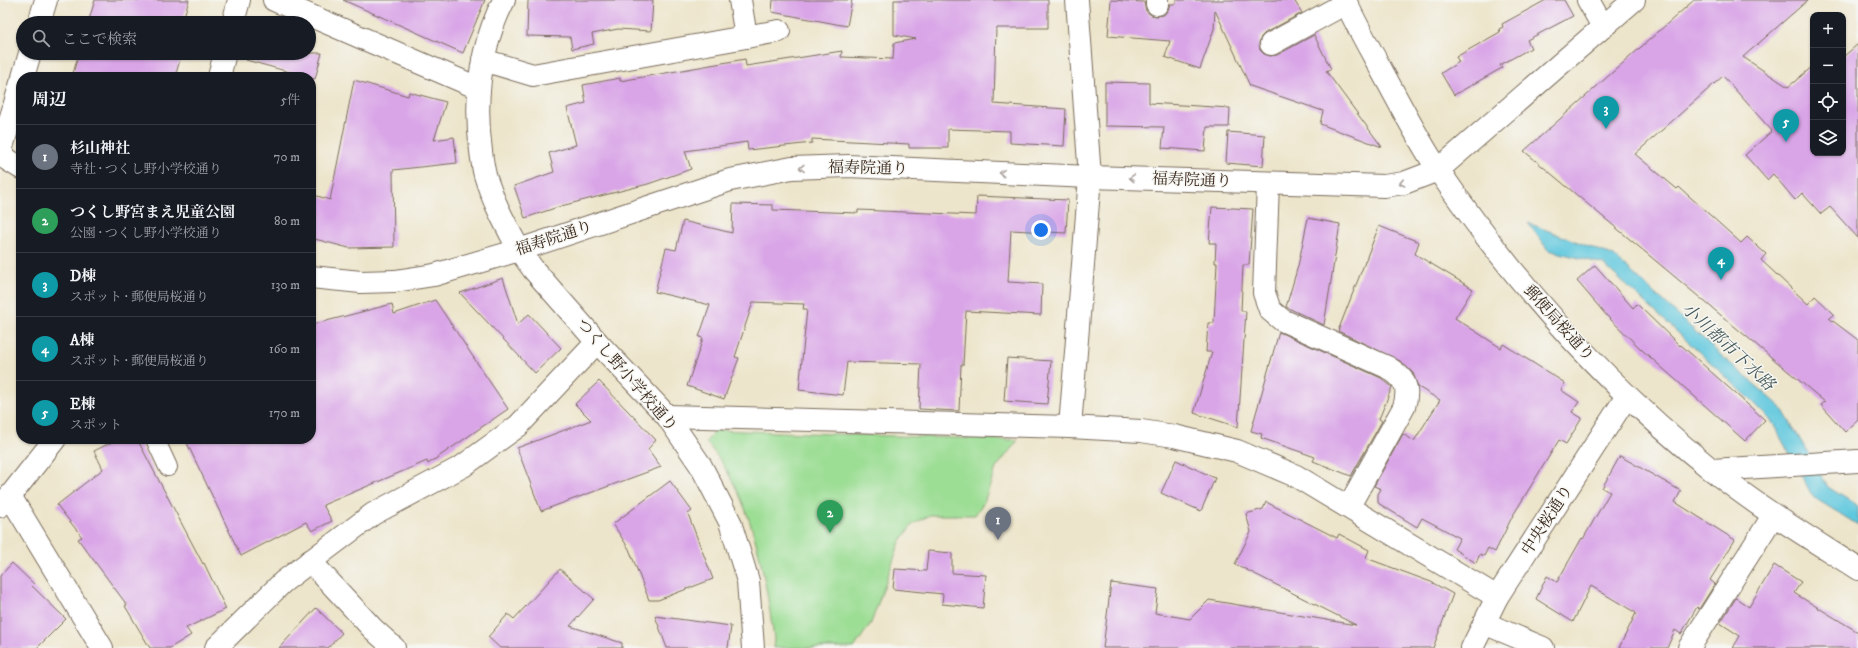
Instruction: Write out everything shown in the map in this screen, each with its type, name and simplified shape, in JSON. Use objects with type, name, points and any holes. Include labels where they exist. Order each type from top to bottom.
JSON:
[{"type":"street","points":[[41,16],[46,0]]},
{"type":"street","points":[[235,16],[239,0]]},
{"type":"street","points":[[274,0],[311,16]]},
{"type":"street","name":"つくし野小学校通り","points":[[504,0],[495,17],[483,60],[478,88],[479,137],[484,174],[498,211],[519,250],[533,269],[597,342],[667,416],[701,466],[730,522],[748,581],[753,648]]},
{"type":"street","points":[[740,0],[746,37]]},
{"type":"street","points":[[1070,427],[1090,177],[1076,0]]},
{"type":"street","points":[[1588,0],[1603,27]]},
{"type":"street","name":"福寿院通り","points":[[316,278],[361,282],[395,281],[434,275],[519,250],[730,180],[792,168],[848,166],[1090,177],[1384,186],[1404,183],[1438,170],[1634,0]]},
{"type":"street","points":[[1271,44],[1345,2]]},
{"type":"street","name":"郵便局桜通り","points":[[1345,2],[1438,170],[1499,254],[1562,328],[1627,396],[1712,470],[1773,516],[1858,569]]},
{"type":"street","points":[[316,18],[478,88]]},
{"type":"street","points":[[483,60],[533,75],[779,30]]},
{"type":"street","points":[[24,72],[28,60]]},
{"type":"street","points":[[220,72],[223,60]]},
{"type":"street","points":[[16,100],[0,154],[16,165]]},
{"type":"street","points":[[1268,183],[1264,293],[1270,310],[1282,320],[1387,367],[1397,373],[1404,382],[1408,395],[1404,407],[1349,506]]},
{"type":"street","points":[[216,648],[283,582],[373,514],[463,466],[518,426],[597,342]]},
{"type":"street","name":"中央桜通り","points":[[1472,648],[1497,597],[1627,396]]},
{"type":"street","points":[[667,416],[1070,427],[1141,431],[1174,436],[1238,451],[1296,476],[1349,506],[1497,597]]},
{"type":"street","points":[[51,444],[3,497],[102,648]]},
{"type":"street","points":[[1712,470],[1858,461]]},
{"type":"street","points":[[1689,648],[1773,516]]},
{"type":"street","points":[[310,561],[373,629],[394,648]]},
{"type":"street","points":[[1484,623],[1543,648]]},
{"type":"lane","points":[[157,444],[168,467]]},
{"type":"green space","points":[[715,430],[1018,440],[996,468],[984,502],[975,515],[930,515],[912,525],[900,542],[871,623],[854,648],[773,648],[774,639],[766,587],[754,535],[746,510],[722,463],[706,442]]},
{"type":"water","points":[[1528,223],[1614,256],[1724,358],[1781,407],[1828,487],[1858,506],[1858,525],[1813,497],[1771,420],[1748,397],[1603,264],[1548,250]]},
{"type":"building","points":[[95,0],[189,0],[184,16],[90,16]]},
{"type":"building","points":[[343,0],[485,0],[463,53]]},
{"type":"building","points":[[528,0],[653,0],[651,31],[618,29],[592,34],[594,44],[572,49],[570,37],[527,36]]},
{"type":"building","points":[[773,0],[852,0],[847,26],[772,12]]},
{"type":"building","points":[[894,0],[1048,0],[1048,28],[996,28],[994,104],[1066,109],[1064,146],[1010,143],[1010,131],[948,129],[948,148],[909,148],[909,144],[812,139],[812,143],[748,150],[747,142],[685,151],[691,169],[648,184],[561,206],[525,218],[514,186],[554,172],[549,153],[576,145],[567,108],[586,103],[583,85],[620,78],[620,81],[745,59],[746,66],[842,51],[841,57],[893,59],[894,43],[916,39],[894,35]]},
{"type":"building","points":[[1111,0],[1144,2],[1146,11],[1151,15],[1157,16],[1164,15],[1170,4],[1175,4],[1176,0],[1294,0],[1302,13],[1265,33],[1261,37],[1259,43],[1260,50],[1264,54],[1270,56],[1277,55],[1314,35],[1331,69],[1326,71],[1382,147],[1320,124],[1323,111],[1250,86],[1215,10],[1214,29],[1200,69],[1165,57],[1170,41],[1108,36]]},
{"type":"building","points":[[1546,0],[1564,0],[1573,16],[1527,40],[1531,48],[1500,65],[1502,68],[1454,95],[1441,73],[1459,62],[1456,57],[1500,32],[1499,29],[1503,27],[1502,24]]},
{"type":"building","points":[[1694,0],[1808,0],[1743,57],[1788,87],[1810,69],[1810,156],[1846,156],[1846,54],[1858,44],[1858,238],[1830,207],[1821,214],[1802,193],[1795,200],[1773,174],[1767,180],[1745,155],[1772,131],[1723,76],[1635,154],[1677,189],[1679,187],[1741,243],[1747,237],[1766,254],[1761,260],[1808,304],[1815,296],[1834,314],[1829,318],[1858,340],[1858,420],[1845,432],[1821,405],[1825,402],[1524,151]]},
{"type":"building","points":[[316,53],[322,53],[316,75],[316,72],[290,72],[246,60],[316,60]]},
{"type":"building","points":[[77,60],[180,60],[176,72],[73,72]]},
{"type":"building","points":[[354,80],[408,96],[409,92],[446,102],[434,140],[454,137],[457,163],[393,170],[394,247],[349,248],[316,239],[316,196],[330,200]]},
{"type":"building","points":[[1105,82],[1149,83],[1149,103],[1230,108],[1229,127],[1207,127],[1205,151],[1162,148],[1164,127],[1105,126]]},
{"type":"building","points":[[1228,132],[1265,135],[1263,166],[1226,163]]},
{"type":"building","points":[[977,196],[1068,200],[1066,233],[1011,230],[1008,282],[1042,284],[1041,315],[966,311],[963,365],[961,365],[959,411],[919,409],[921,364],[847,362],[843,395],[799,390],[807,309],[803,309],[804,304],[753,302],[735,357],[739,358],[724,399],[687,386],[703,338],[699,337],[710,305],[655,292],[666,248],[676,250],[683,221],[732,233],[733,204],[773,205],[773,210],[858,213],[858,210],[976,215]]},
{"type":"building","points":[[1212,207],[1253,209],[1249,265],[1243,265],[1241,311],[1246,311],[1238,427],[1194,413],[1212,352],[1206,352],[1208,323],[1214,323],[1217,263],[1215,263],[1216,243],[1209,243]]},
{"type":"building","points":[[1308,218],[1340,224],[1324,325],[1286,307],[1298,266]]},
{"type":"building","points":[[1379,226],[1419,242],[1415,254],[1473,289],[1455,318],[1501,348],[1503,344],[1565,383],[1561,390],[1579,402],[1572,412],[1582,418],[1566,444],[1559,440],[1512,517],[1495,552],[1488,548],[1484,556],[1480,554],[1476,563],[1454,549],[1460,538],[1422,518],[1417,527],[1378,503],[1378,494],[1381,489],[1374,486],[1403,434],[1414,441],[1440,400],[1418,387],[1413,373],[1400,361],[1338,331]]},
{"type":"building","points":[[1595,265],[1633,308],[1637,304],[1680,346],[1681,345],[1765,420],[1745,441],[1642,350],[1607,316],[1577,281]]},
{"type":"building","points":[[503,278],[518,324],[529,314],[561,348],[535,373],[460,293]]},
{"type":"building","points":[[435,300],[508,409],[428,464],[427,461],[323,505],[332,521],[312,531],[306,522],[241,556],[187,444],[316,444],[316,324],[392,304],[394,314]]},
{"type":"building","points":[[1279,332],[1381,378],[1392,387],[1379,419],[1382,421],[1351,476],[1313,461],[1315,457],[1261,438],[1262,434],[1251,431]]},
{"type":"building","points":[[1007,358],[1051,361],[1047,404],[1004,401]]},
{"type":"building","points":[[599,381],[656,440],[648,449],[661,467],[541,511],[517,448],[591,420],[575,404]]},
{"type":"building","points":[[108,444],[140,444],[203,564],[204,563],[226,609],[186,628],[191,635],[170,648],[150,648],[125,606],[127,605],[78,539],[82,537],[57,505],[103,469],[94,451]]},
{"type":"building","points":[[1620,456],[1681,491],[1675,502],[1735,540],[1710,580],[1715,584],[1699,609],[1697,607],[1681,634],[1675,630],[1667,648],[1619,648],[1636,613],[1591,586],[1573,622],[1536,599],[1547,576],[1557,582],[1582,538],[1583,539],[1610,492],[1602,488]]},
{"type":"building","points":[[1176,460],[1215,478],[1201,511],[1161,493]]},
{"type":"building","points":[[670,481],[692,511],[688,514],[713,579],[658,600],[649,600],[629,549],[613,524]]},
{"type":"building","points":[[1266,502],[1337,538],[1339,534],[1369,550],[1366,558],[1431,582],[1453,594],[1433,648],[1103,648],[1111,583],[1158,589],[1155,613],[1190,619],[1209,600],[1356,625],[1235,564],[1251,532],[1246,514],[1263,509]]},
{"type":"building","points":[[928,551],[952,553],[952,573],[986,575],[983,608],[942,604],[943,594],[893,589],[895,569],[926,571]]},
{"type":"building","points":[[12,563],[34,584],[32,586],[66,619],[37,648],[0,648],[0,576]]},
{"type":"building","points":[[1774,565],[1801,582],[1794,593],[1858,632],[1858,648],[1733,648],[1740,636],[1720,623],[1736,598],[1749,607]]},
{"type":"building","points":[[560,569],[594,599],[570,626],[622,643],[622,648],[500,648],[488,637],[508,614],[514,619]]},
{"type":"building","points":[[316,608],[342,633],[328,648],[279,648]]},
{"type":"building","points":[[655,616],[731,626],[728,648],[667,648]]},
{"type":"place","name":"D棟","points":[[1606,129]]},
{"type":"place","name":"E棟","points":[[1786,142]]},
{"type":"place","name":"A棟","points":[[1721,280]]},
{"type":"place","name":"つくし野宮まえ児童公園","points":[[830,533]]},
{"type":"place","name":"杉山神社","points":[[998,540]]},
{"type":"water label","name":"小川都市下水路","points":[[1728,347]]}]
